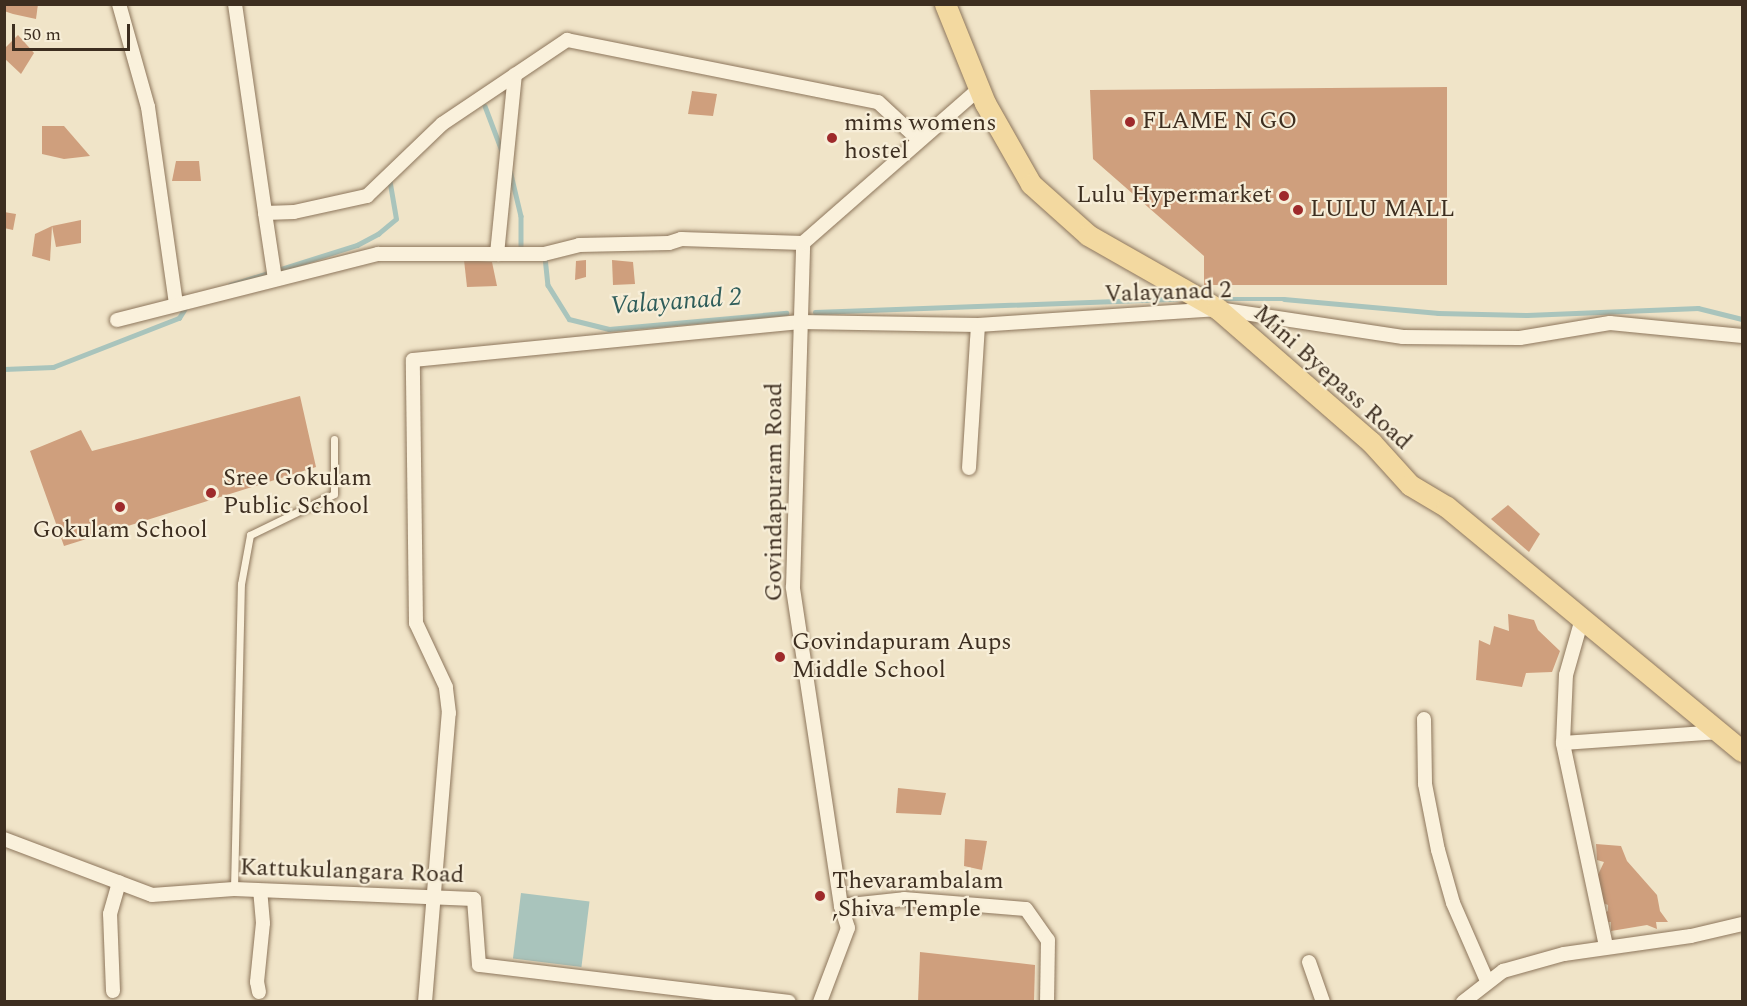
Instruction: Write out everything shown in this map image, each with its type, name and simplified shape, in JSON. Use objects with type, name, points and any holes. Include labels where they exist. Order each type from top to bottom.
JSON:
[{"type":"main road","name":"Mini Byepass Road","points":[[945,4],[979,89],[1031,184],[1088,235],[1218,309],[1371,442],[1410,484],[1447,507],[1743,751]]},
{"type":"street","points":[[119,4],[148,107],[176,303]]},
{"type":"street","points":[[235,4],[275,279]]},
{"type":"street","points":[[265,213],[294,212],[367,196],[442,124],[567,40],[878,102],[918,139]]},
{"type":"street","points":[[497,254],[515,75]]},
{"type":"street","points":[[117,320],[176,303],[378,254],[544,254],[579,245],[669,243],[681,239],[803,243],[918,139],[979,89]]},
{"type":"street","name":"Govindapuram Road","points":[[803,243],[793,587],[842,906],[848,928],[820,1002]]},
{"type":"street","name":"Valayanad 2","points":[[433,898],[449,713],[446,687],[416,623],[413,360],[800,322],[978,325],[1218,309],[1403,337],[1520,338],[1610,323],[1743,336]]},
{"type":"street","points":[[969,468],[978,325]]},
{"type":"street","points":[[1582,619],[1566,675],[1563,742],[1606,946]]},
{"type":"street","points":[[1424,719],[1425,784],[1438,849],[1453,903],[1487,981]]},
{"type":"street","points":[[1563,742],[1720,732]]},
{"type":"street","name":"Kattukulangara Road","points":[[4,839],[152,895],[234,889],[474,898],[479,965],[789,1002]]},
{"type":"street","points":[[113,991],[110,914],[119,882]]},
{"type":"street","points":[[259,992],[257,982],[263,923],[260,891]]},
{"type":"street","points":[[424,1002],[433,898]]},
{"type":"street","points":[[842,906],[904,899],[1026,909],[1048,940],[1047,1002]]},
{"type":"street","points":[[1463,1002],[1487,981],[1503,971],[1606,946],[1690,936],[1743,924]]},
{"type":"street","points":[[1309,962],[1323,1002]]},
{"type":"lane","points":[[234,889],[241,584],[250,535],[334,494],[334,438]]},
{"type":"water","points":[[521,893],[589,901],[581,967],[513,959]]},
{"type":"building","points":[[4,4],[38,4],[36,19],[4,11]]},
{"type":"building","points":[[18,35],[34,53],[21,74],[4,58],[4,49]]},
{"type":"building","name":"LULU MALL","points":[[1447,87],[1447,285],[1204,285],[1204,256],[1093,159],[1090,90]]},
{"type":"building","points":[[692,91],[717,94],[713,116],[688,114]]},
{"type":"building","points":[[42,126],[64,126],[90,156],[64,159],[42,154]]},
{"type":"building","points":[[176,161],[199,161],[201,181],[172,181]]},
{"type":"building","points":[[4,212],[16,214],[13,230],[4,228]]},
{"type":"building","points":[[81,220],[81,243],[56,247],[52,226]]},
{"type":"building","points":[[52,226],[50,261],[32,256],[35,234]]},
{"type":"building","points":[[464,260],[492,262],[497,286],[467,287]]},
{"type":"building","points":[[586,260],[586,277],[575,280],[576,261]]},
{"type":"building","points":[[612,260],[633,262],[635,284],[613,285]]},
{"type":"building","name":"Gokulam School","points":[[300,396],[316,467],[64,546],[30,451],[81,430],[92,451]]},
{"type":"building","points":[[1508,505],[1540,534],[1529,552],[1491,519]]},
{"type":"building","points":[[1508,614],[1534,620],[1538,630],[1560,651],[1552,672],[1526,673],[1522,687],[1476,680],[1479,640],[1490,645],[1494,626],[1509,631]]},
{"type":"building","points":[[898,788],[946,793],[941,815],[896,813]]},
{"type":"building","points":[[965,839],[987,841],[982,870],[964,866]]},
{"type":"building","points":[[1596,844],[1621,846],[1627,861],[1657,895],[1660,911],[1668,922],[1656,922],[1657,929],[1647,925],[1611,931],[1611,922],[1604,922],[1602,914],[1608,911],[1608,905],[1603,903],[1597,877],[1604,862],[1597,860]]},
{"type":"building","points":[[920,952],[1035,965],[1034,1002],[918,1002]]},
{"type":"waterway","name":"Valayanad 2","points":[[485,106],[502,151]]},
{"type":"waterway","name":"Valayanad 2","points":[[510,170],[521,216],[521,253]]},
{"type":"waterway","name":"Valayanad 2","points":[[230,285],[357,245],[378,234],[396,219],[389,178]]},
{"type":"waterway","name":"Valayanad 2","points":[[545,257],[548,285],[569,319],[609,329],[786,313]]},
{"type":"waterway","points":[[815,312],[1177,299]]},
{"type":"waterway","points":[[1224,299],[1284,299],[1438,313],[1527,315],[1698,308],[1742,319]]},
{"type":"waterway","name":"Valayanad 2","points":[[4,369],[53,367],[179,318],[186,307]]},
{"type":"place","name":"FLAME N GO","points":[[1130,122]]},
{"type":"place","name":"mims womens hostel","points":[[832,138]]},
{"type":"place","name":"Lulu Hypermarket","points":[[1284,196]]},
{"type":"place","name":"LULU MALL","points":[[1298,210]]},
{"type":"place","name":"Sree Gokulam Public School","points":[[211,493]]},
{"type":"place","name":"Gokulam School","points":[[120,507]]},
{"type":"place","name":"Govindapuram Aups Middle School","points":[[780,657]]},
{"type":"place","name":"Thevarambalam ,Shiva Temple","points":[[820,896]]}]
